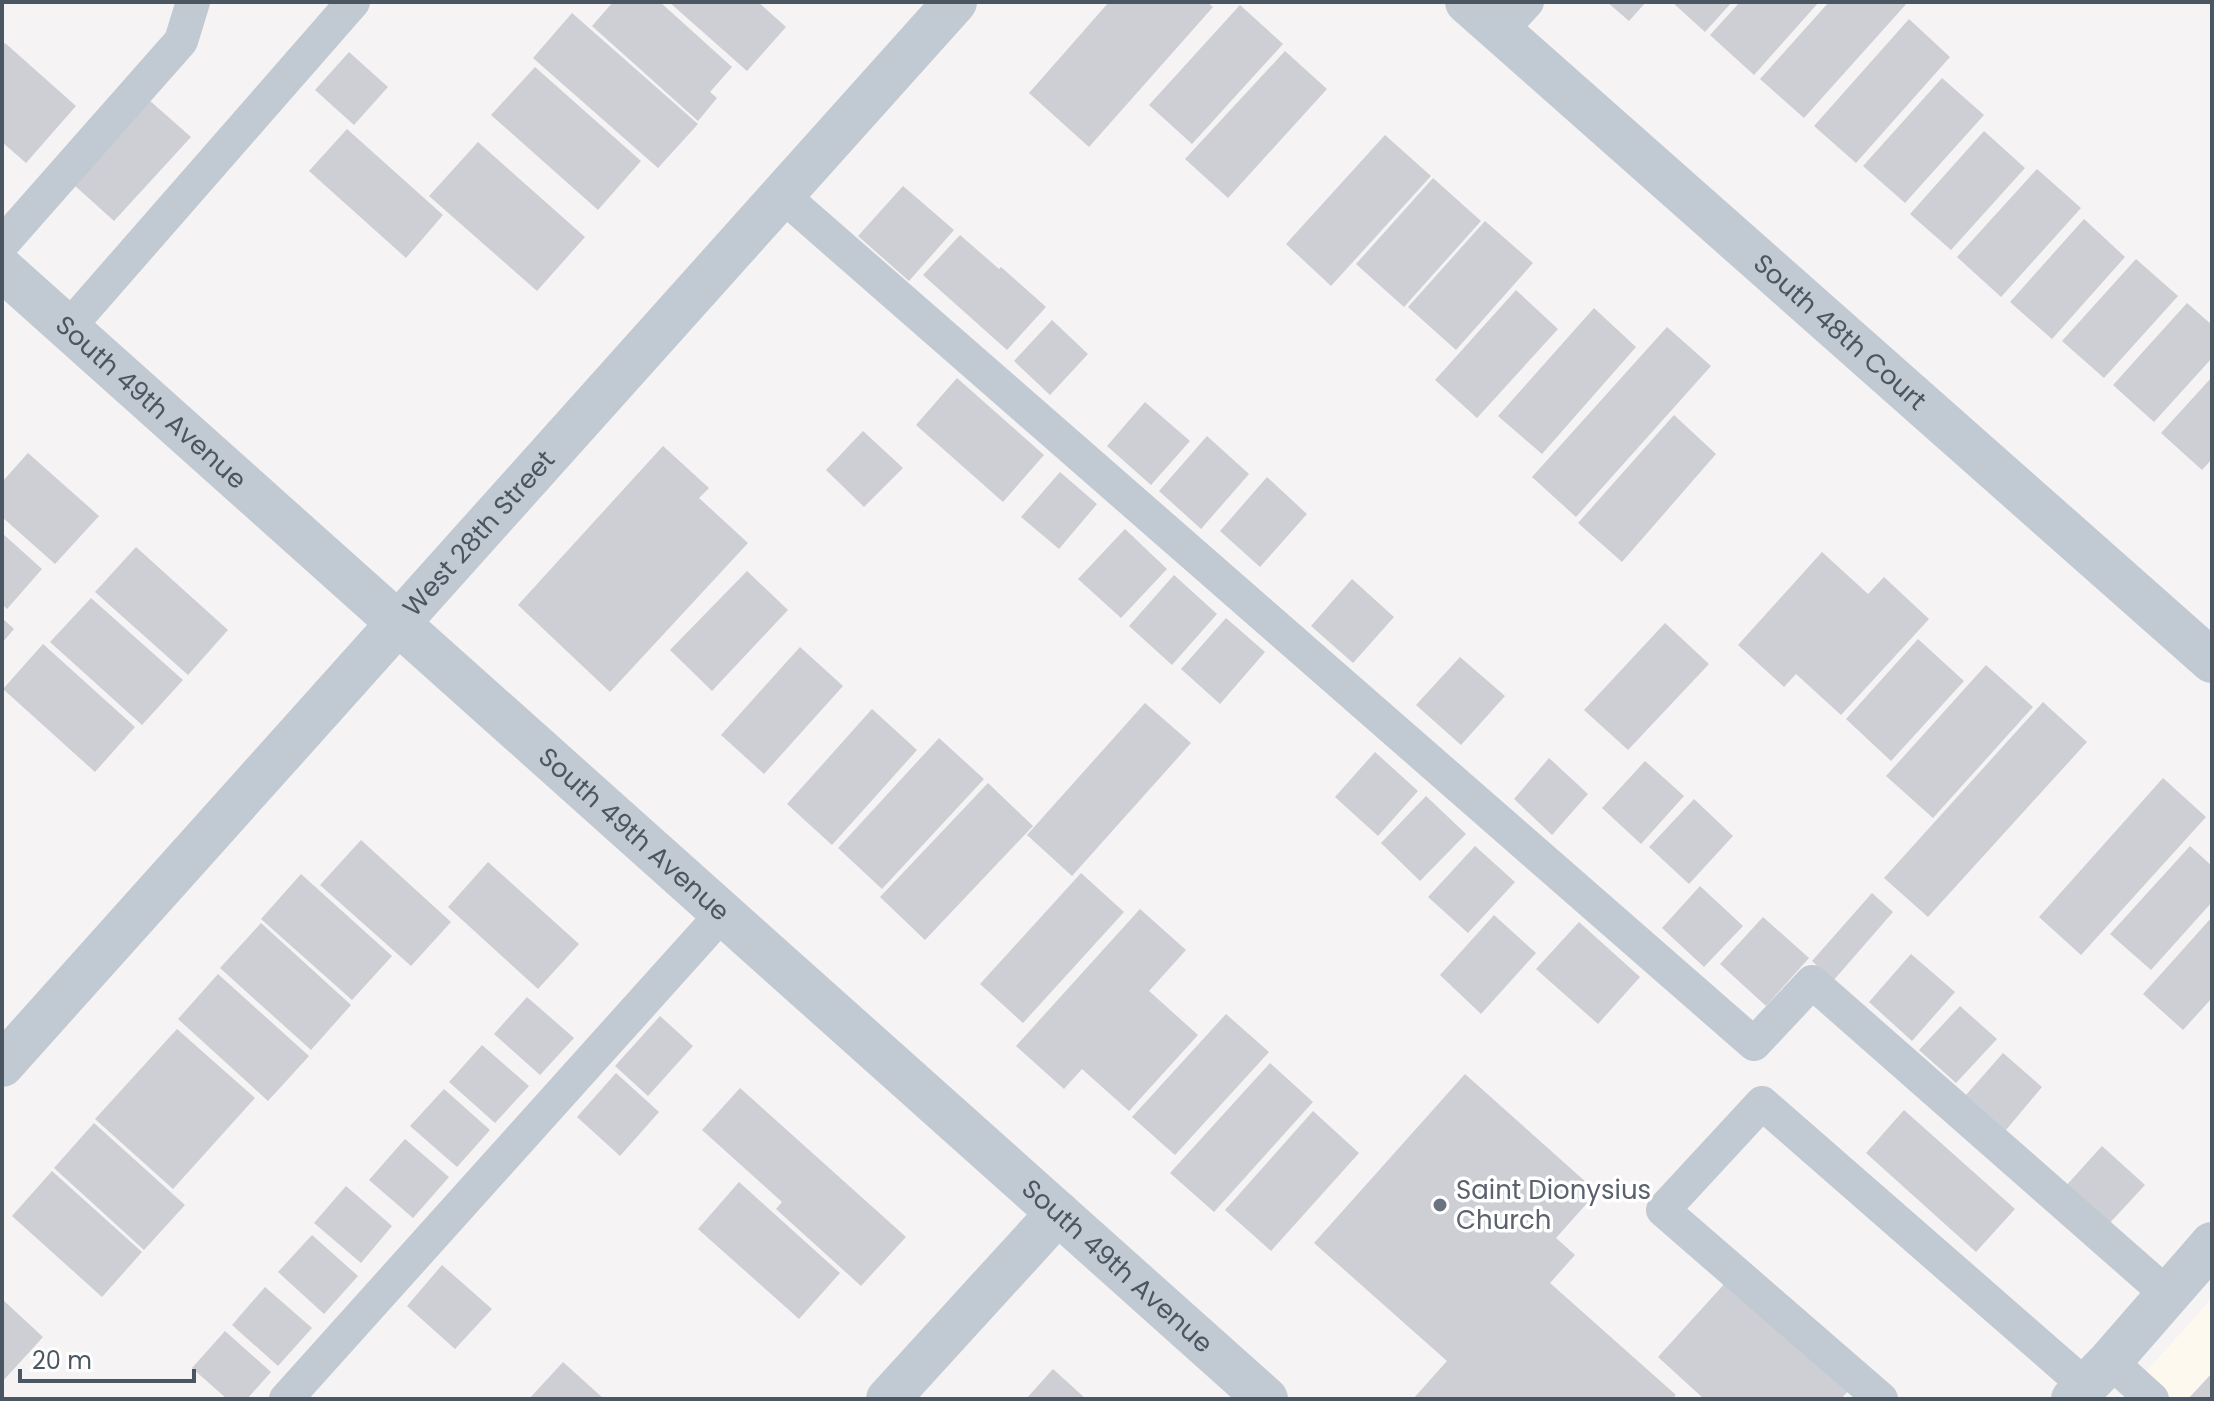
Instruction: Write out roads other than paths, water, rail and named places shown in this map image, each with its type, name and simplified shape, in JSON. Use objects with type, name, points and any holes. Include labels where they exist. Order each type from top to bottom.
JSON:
[{"type":"street","name":"West 28th Street","points":[[2,1065],[955,2]]},
{"type":"street","name":"South 48th Court","points":[[1467,2],[1514,17],[2212,661]]},
{"type":"street","name":"South 49th Avenue","points":[[2,269],[1266,1399]]},
{"type":"street","points":[[888,1399],[1058,1213]]},
{"type":"street","points":[[2089,1382],[2212,1244]]},
{"type":"lane","points":[[2,244],[181,41],[193,2]]},
{"type":"lane","points":[[68,328],[353,2]]},
{"type":"lane","points":[[782,195],[1754,1044],[1812,982],[2167,1294]]},
{"type":"lane","points":[[286,1399],[723,913]]},
{"type":"lane","points":[[1881,1399],[1663,1210],[1762,1103],[2089,1382],[2152,1399]]},
{"type":"place","name":"Saint Dionysius Church","points":[[1440,1205]]}]
